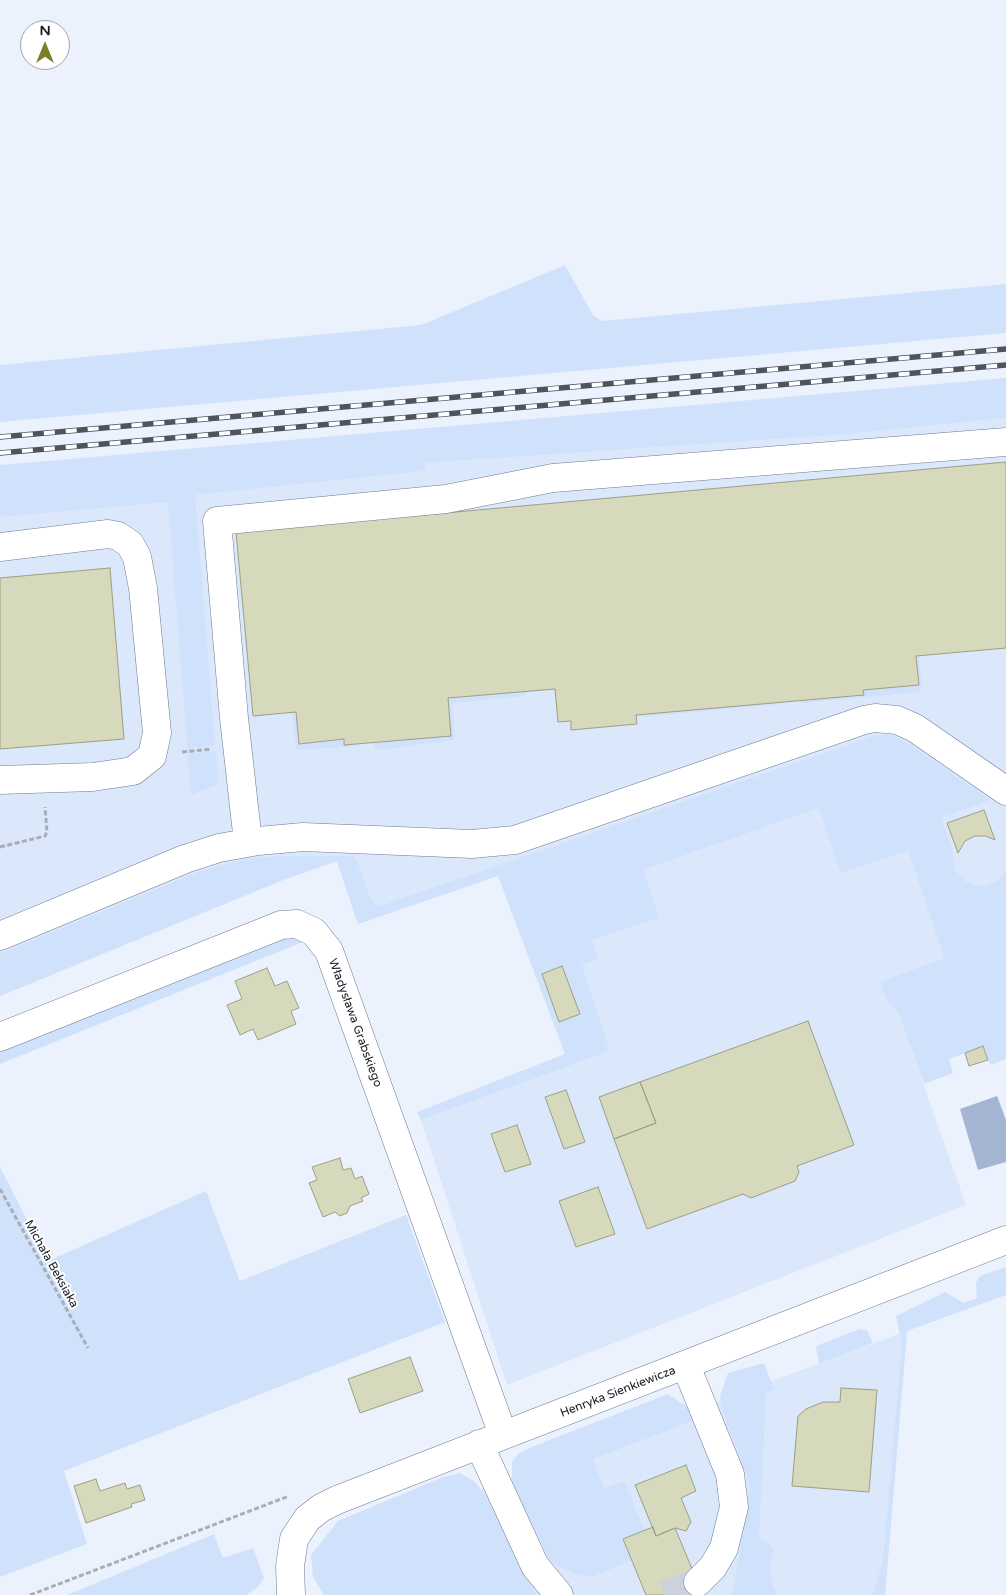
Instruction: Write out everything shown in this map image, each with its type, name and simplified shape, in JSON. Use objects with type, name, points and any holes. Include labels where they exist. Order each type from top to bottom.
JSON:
[{"type":"street","points":[[248,842],[234,718],[217,521],[446,499],[553,478],[1006,442]]},
{"type":"street","points":[[0,547],[108,534],[123,538],[130,544],[137,557],[142,588],[157,733],[152,756],[134,771],[93,777],[0,780]]},
{"type":"street","points":[[0,936],[185,859],[248,842],[303,837],[472,844],[516,840],[864,720],[875,718],[897,720],[915,728],[1006,791]]},
{"type":"street","name":"Władysława Grabskiego","points":[[0,1037],[281,925],[297,924],[314,932],[329,951],[535,1566],[559,1595]]},
{"type":"street","name":"Henryka Sienkiewicza","points":[[291,1595],[290,1566],[294,1539],[302,1525],[321,1508],[336,1500],[491,1439],[686,1366],[1006,1240]]},
{"type":"street","points":[[686,1366],[730,1474],[734,1507],[724,1548],[713,1567],[698,1582]]},
{"type":"path","points":[[188,750],[217,748]]},
{"type":"path","points":[[0,848],[44,836],[47,832],[45,811]]},
{"type":"path","name":"Michała Beksiaka","points":[[0,1188],[88,1348]]},
{"type":"shaded area","points":[[565,265],[593,315],[602,321],[1006,284],[1006,333],[0,422],[0,365],[421,325]]},
{"type":"shaded area","points":[[1006,378],[1006,418],[837,435],[425,463],[425,471],[195,495],[215,745],[192,748],[193,753],[216,751],[218,784],[191,795],[168,502],[0,517],[0,465]]},
{"type":"shaded area","points":[[1006,418],[1006,903],[957,922],[891,739],[358,924],[337,861],[283,880],[0,996],[0,515],[425,471],[424,463],[837,435]]},
{"type":"shaded area","points":[[916,656],[919,656],[922,687],[918,692],[803,703],[799,701],[863,695],[863,690],[919,685]]},
{"type":"shaded area","points":[[527,691],[525,696],[452,703],[455,737],[453,740],[379,750],[374,746],[374,743],[451,736],[448,698]]},
{"type":"shaded area","points":[[783,702],[780,704],[640,717],[636,715]]},
{"type":"shaded area","points":[[296,712],[299,744],[344,739],[344,745],[361,744],[360,746],[296,750],[292,713]]},
{"type":"shaded area","points":[[877,735],[890,735],[906,742],[990,800],[941,818],[953,851],[954,869],[965,881],[975,886],[986,886],[999,880],[1006,871],[1006,1059],[990,1065],[983,1047],[949,1059],[953,1073],[924,1084],[898,1012],[886,999],[880,982],[944,958],[908,851],[841,873],[819,808],[643,870],[659,918],[592,940],[598,959],[582,965],[610,1051],[421,1120],[417,1112],[565,1054],[498,876],[358,924],[337,861],[283,880],[0,996],[0,954],[203,870],[248,859],[278,856],[351,856],[357,861],[371,900],[378,905],[383,905]]},
{"type":"shaded area","points":[[819,808],[908,851],[944,958],[881,982],[886,999],[898,1012],[966,1205],[507,1385],[421,1120],[610,1051],[581,965],[592,940],[643,870]]},
{"type":"shaded area","points":[[286,929],[308,940],[0,1064],[0,1042]]},
{"type":"shaded area","points":[[997,1096],[1006,1120],[1006,1162],[978,1170],[960,1109]]},
{"type":"shaded area","points":[[0,1167],[48,1261],[206,1191],[240,1281],[406,1215],[445,1322],[64,1471],[87,1544],[0,1577]]},
{"type":"shaded area","points":[[1006,1267],[1006,1295],[907,1331],[885,1595],[873,1595],[883,1560],[902,1345],[896,1316],[945,1292],[964,1303],[977,1298],[976,1283],[980,1276]]},
{"type":"shaded area","points":[[860,1329],[867,1330],[873,1343],[819,1364],[816,1346]]},
{"type":"shaded area","points":[[907,1331],[885,1595],[445,1595],[457,1498]]},
{"type":"shaded area","points":[[764,1363],[774,1389],[766,1393],[759,1539],[769,1543],[773,1550],[770,1565],[773,1586],[777,1595],[733,1595],[750,1485],[721,1406],[720,1396],[728,1373]]},
{"type":"shaded area","points":[[668,1394],[686,1406],[695,1420],[593,1459],[604,1489],[624,1481],[644,1530],[623,1539],[632,1560],[594,1576],[579,1575],[557,1566],[550,1560],[512,1483],[512,1462],[519,1453],[534,1446]]},
{"type":"shaded area","points":[[460,1473],[475,1482],[486,1496],[537,1595],[324,1595],[313,1577],[311,1555],[338,1521],[443,1477]]},
{"type":"shaded area","points":[[214,1534],[223,1558],[253,1548],[264,1578],[258,1587],[246,1595],[67,1595]]},
{"type":"building","points":[[1006,462],[1006,648],[916,656],[919,685],[863,690],[864,695],[636,715],[637,724],[571,730],[571,721],[558,722],[555,689],[448,698],[451,736],[344,745],[344,739],[299,744],[296,712],[253,716],[236,532]]},
{"type":"building","points":[[110,568],[124,739],[0,749],[0,578]]},
{"type":"building","points":[[984,810],[995,840],[986,836],[975,836],[965,841],[958,853],[947,823]]},
{"type":"building","points":[[562,966],[580,1014],[559,1022],[542,974]]},
{"type":"building","points":[[267,968],[275,986],[287,981],[299,1008],[291,1011],[296,1024],[258,1040],[253,1029],[240,1035],[227,1005],[242,999],[235,981]]},
{"type":"building","points":[[808,1021],[854,1145],[797,1166],[799,1172],[795,1181],[751,1198],[743,1194],[647,1229],[614,1139],[656,1123],[640,1082]]},
{"type":"building","points":[[983,1046],[988,1060],[969,1066],[965,1053]]},
{"type":"building","points":[[640,1082],[656,1123],[614,1139],[599,1097]]},
{"type":"building","points":[[566,1090],[585,1142],[564,1149],[545,1097]]},
{"type":"building","points":[[517,1125],[531,1164],[505,1172],[491,1134]]},
{"type":"building","points":[[340,1158],[343,1170],[351,1168],[355,1179],[362,1176],[369,1194],[361,1198],[363,1201],[350,1206],[347,1213],[340,1216],[335,1212],[323,1217],[309,1183],[317,1180],[312,1167]]},
{"type":"building","points":[[598,1187],[615,1234],[576,1247],[559,1201]]},
{"type":"building","points":[[410,1357],[423,1391],[360,1413],[348,1379]]},
{"type":"building","points":[[841,1388],[877,1390],[869,1492],[792,1486],[798,1416],[806,1409],[823,1402],[840,1402]]},
{"type":"building","points":[[686,1465],[696,1491],[681,1498],[691,1522],[686,1531],[675,1528],[656,1536],[635,1485]]},
{"type":"building","points":[[96,1479],[100,1491],[125,1483],[127,1489],[140,1485],[145,1500],[131,1504],[132,1507],[86,1523],[74,1486]]},
{"type":"building","points":[[653,1527],[656,1536],[675,1528],[703,1595],[646,1595],[623,1539]]},
{"type":"tunnel","points":[[665,1595],[698,1582]]},
{"type":"railway","points":[[0,437],[1006,349]]},
{"type":"railway","points":[[0,453],[1006,365]]}]
